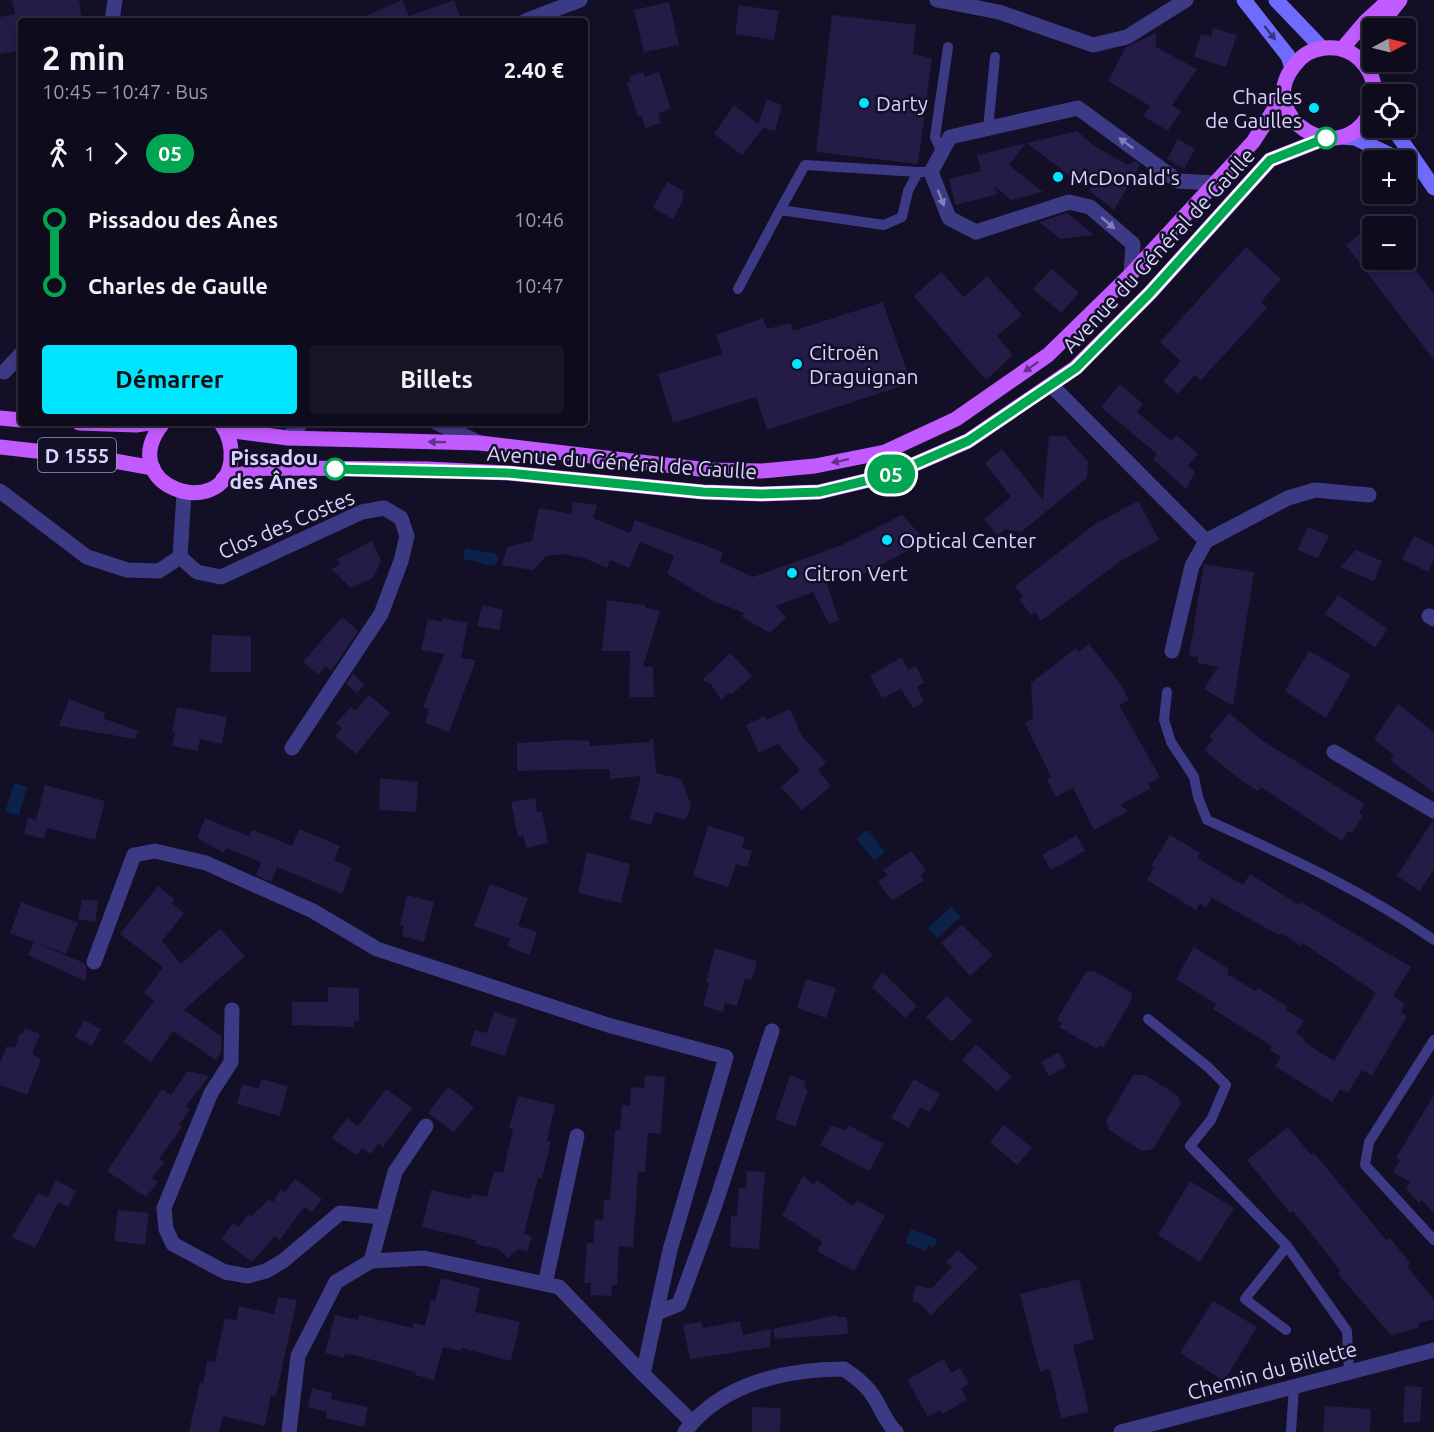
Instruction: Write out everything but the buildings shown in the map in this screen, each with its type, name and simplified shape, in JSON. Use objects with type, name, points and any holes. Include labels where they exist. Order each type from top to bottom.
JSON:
[{"type":"main road","points":[[1342,49],[1365,22],[1389,0]]},
{"type":"main road","points":[[1387,18],[1400,0]]},
{"type":"main road","points":[[1292,68],[1310,52],[1322,48],[1342,49],[1362,60]]},
{"type":"main road","name":"Avenue du Général de Gaulle","points":[[223,427],[288,438],[480,442],[708,470],[762,471],[815,466],[885,452],[956,419],[1048,355],[1131,274],[1252,142],[1284,94],[1292,68]]},
{"type":"main road","points":[[1284,94],[1286,105],[1297,124],[1305,131],[1333,138]]},
{"type":"main road","name":"Avenue du Général de Gaulle","points":[[223,479],[266,468],[427,470],[508,473],[703,492],[819,492],[890,475],[968,441],[1076,368],[1150,293],[1270,160],[1360,128],[1362,125]]},
{"type":"main road","name":"D 1555","points":[[0,418],[18,420]]},
{"type":"main road","points":[[162,426],[155,434],[150,451],[153,468],[165,485],[184,493]]},
{"type":"main road","name":"Avenue du Général de Gaulle","points":[[184,493],[198,493],[212,489],[223,479],[231,464],[232,447],[223,427]]},
{"type":"main road","name":"D 1555","points":[[0,447],[98,458],[153,468]]},
{"type":"street","points":[[112,18],[115,0]]},
{"type":"street","points":[[533,18],[580,0]]},
{"type":"street","points":[[937,0],[999,12],[1093,45],[1127,37],[1186,0]]},
{"type":"street","points":[[1244,0],[1283,50],[1292,68]]},
{"type":"street","points":[[1276,0],[1322,48]]},
{"type":"street","points":[[1131,274],[1132,244],[1090,207],[1069,202],[976,232],[949,218],[925,172],[942,153],[950,137],[1078,108],[1178,181],[1214,183]]},
{"type":"street","points":[[1333,138],[1355,138],[1380,150]]},
{"type":"street","points":[[1400,138],[1434,188]]},
{"type":"street","points":[[1416,175],[1434,195]]},
{"type":"street","points":[[4,372],[18,357]]},
{"type":"street","points":[[1051,385],[1206,541]]},
{"type":"street","points":[[288,438],[298,426]]},
{"type":"street","points":[[444,426],[480,442]]},
{"type":"street","points":[[1172,651],[1192,566],[1206,541],[1282,500],[1315,490],[1369,495]]},
{"type":"street","points":[[0,491],[87,557],[128,570],[159,571],[180,556],[181,511],[184,493]]},
{"type":"street","name":"Clos des Costes","points":[[180,556],[197,572],[221,577],[362,512],[384,508],[401,518],[407,536],[401,561],[381,614],[292,748]]},
{"type":"street","points":[[1334,752],[1434,811]]},
{"type":"street","points":[[94,962],[135,855],[155,851],[206,864],[313,911],[377,949],[608,1025],[726,1057],[669,1250],[643,1374]]},
{"type":"street","points":[[232,1010],[231,1062],[212,1093],[164,1208],[166,1229],[173,1244],[225,1272],[248,1276],[266,1271],[283,1260],[340,1213],[381,1216]]},
{"type":"street","points":[[657,1313],[679,1304],[715,1205],[772,1031]]},
{"type":"street","points":[[371,1261],[381,1216],[395,1172],[426,1126]]},
{"type":"street","points":[[545,1284],[577,1136]]},
{"type":"street","points":[[288,1432],[298,1356],[336,1282],[371,1261],[424,1258],[559,1287],[643,1374],[689,1427],[705,1410],[729,1394],[778,1374],[815,1369],[844,1369],[861,1381],[896,1432]]},
{"type":"street","name":"Chemin du Billette","points":[[1121,1432],[1434,1350]]},
{"type":"lane","points":[[942,153],[935,137],[948,47]]},
{"type":"lane","points":[[988,129],[995,57]]},
{"type":"lane","points":[[738,289],[806,165],[925,172]]},
{"type":"lane","points":[[780,210],[884,225],[902,217],[908,191],[925,172]]},
{"type":"lane","points":[[1167,692],[1164,720],[1171,742],[1194,777],[1197,797],[1208,820],[1332,877],[1400,916],[1434,940]]},
{"type":"lane","points":[[1148,1019],[1208,1067],[1226,1085],[1211,1120],[1190,1146],[1287,1246],[1347,1331],[1349,1372]]},
{"type":"lane","points":[[1434,1040],[1369,1142],[1365,1165],[1434,1240]]},
{"type":"lane","points":[[1286,1330],[1245,1299],[1287,1246]]},
{"type":"lane","points":[[1291,1432],[1293,1386]]},
{"type":"water","points":[[465,548],[497,554],[498,561],[494,566],[463,559]]},
{"type":"water","points":[[14,783],[27,787],[19,815],[5,812]]},
{"type":"water","points":[[865,831],[869,831],[885,852],[874,861],[856,838]]},
{"type":"water","points":[[951,907],[961,917],[937,938],[928,928]]},
{"type":"water","points":[[911,1229],[937,1239],[934,1248],[928,1245],[925,1251],[905,1243]]},
{"type":"bus line","name":"05","points":[[335,469],[508,473],[703,492],[761,494],[819,492],[890,475],[968,441],[1076,368],[1150,293],[1270,160],[1326,138]]},
{"type":"place","name":"Darty","points":[[864,103]]},
{"type":"place","name":"Charles de Gaulles","points":[[1314,108]]},
{"type":"place","name":"McDonald's","points":[[1058,177]]},
{"type":"place","name":"Citroën Draguignan","points":[[797,364]]},
{"type":"place","name":"Pissadou des Ânes","points":[[335,469]]},
{"type":"place","name":"Optical Center","points":[[887,540]]},
{"type":"place","name":"Citron Vert","points":[[792,573]]}]
